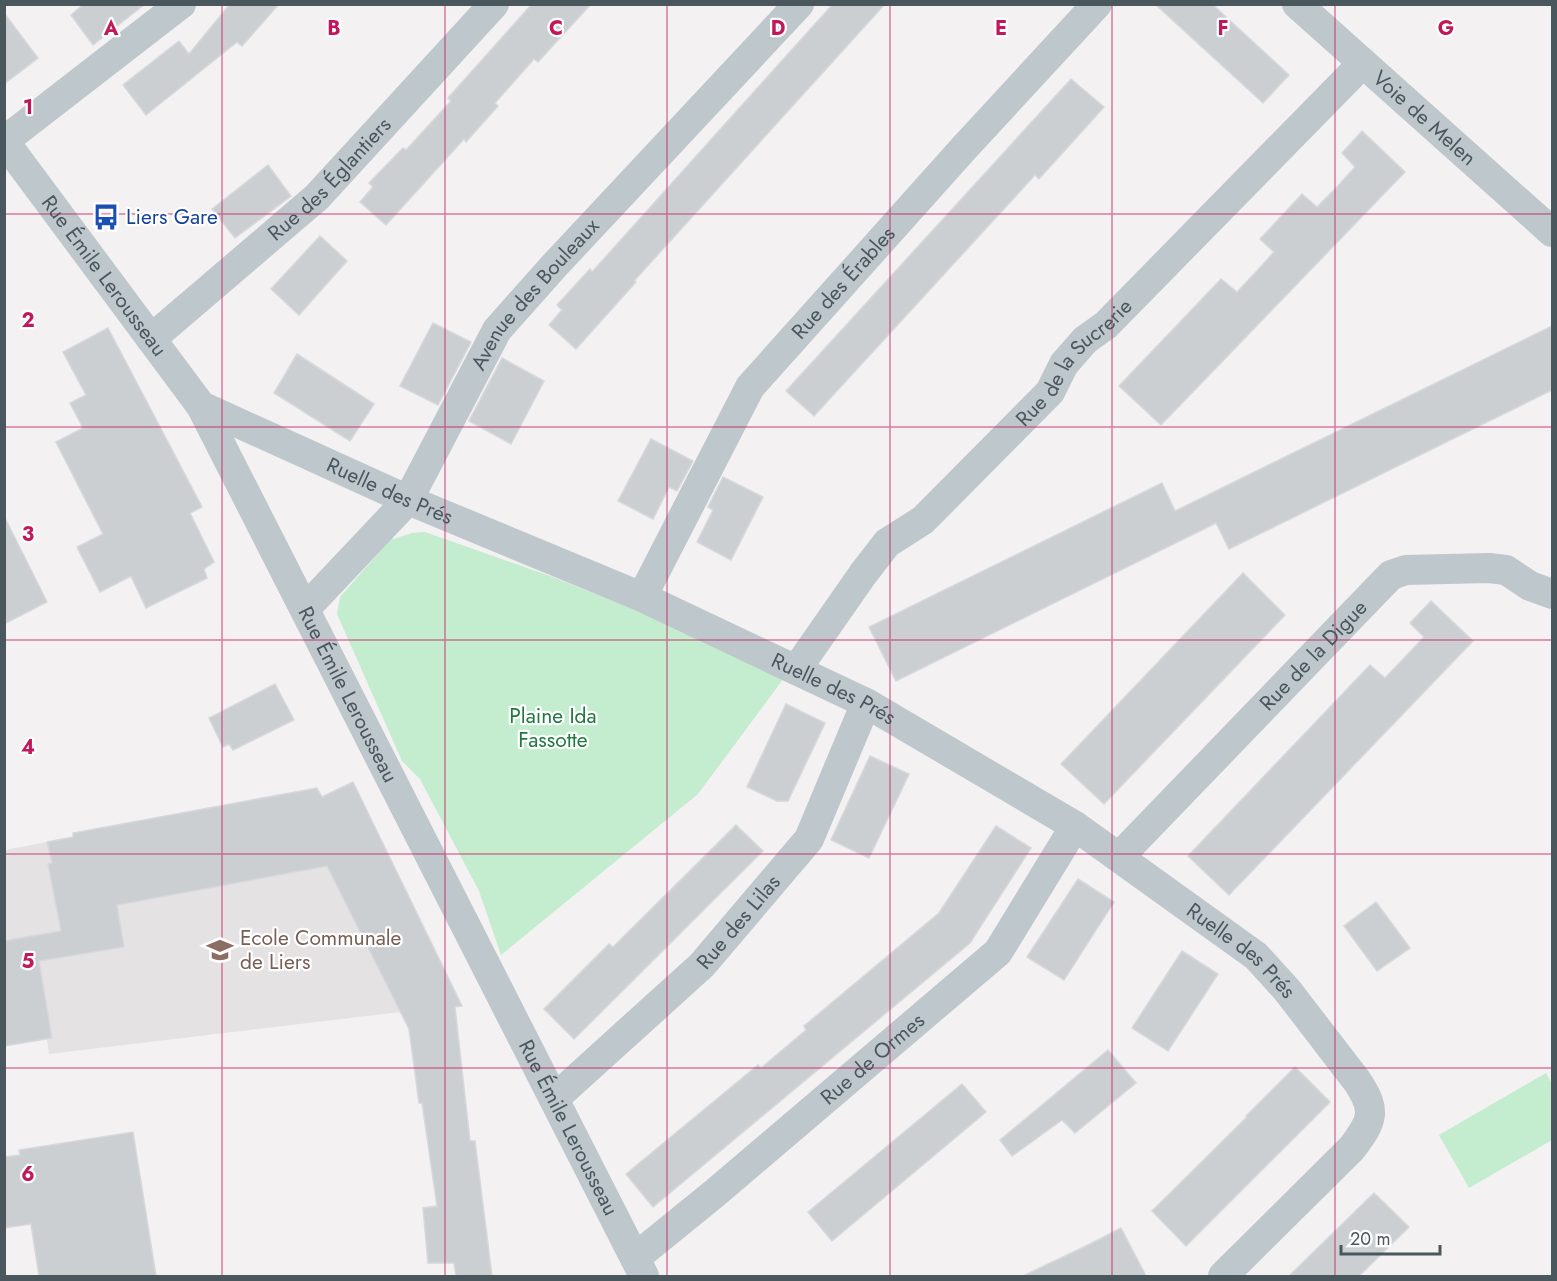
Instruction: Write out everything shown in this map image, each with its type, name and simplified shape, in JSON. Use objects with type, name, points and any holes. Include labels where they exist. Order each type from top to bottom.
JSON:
[{"type":"street","points":[[4,141],[181,4]]},
{"type":"street","name":"Rue des Églantiers","points":[[151,339],[317,196],[494,4]]},
{"type":"street","name":"Avenue des Bouleaux","points":[[305,609],[408,500],[497,330],[799,4]]},
{"type":"street","name":"Rue des Érables","points":[[642,597],[750,387],[1096,4]]},
{"type":"street","name":"Voie de Melen","points":[[1297,4],[1552,232]]},
{"type":"street","name":"Rue de la Sucrerie","points":[[796,670],[862,574],[887,543],[923,520],[1050,392],[1064,364],[1085,340],[1106,325],[1363,63]]},
{"type":"street","name":"Rue Émile Lerousseau","points":[[4,141],[201,406],[639,1267]]},
{"type":"street","name":"Ruelle des Prés","points":[[201,406],[408,500],[642,597],[866,703],[1075,826],[1256,957],[1287,990],[1357,1081],[1370,1108],[1370,1121],[1352,1148],[1223,1276]]},
{"type":"street","name":"Rue de la Digue","points":[[1119,857],[1391,575],[1406,570],[1489,568],[1506,570],[1530,586],[1552,594]]},
{"type":"street","name":"Rue des Lilas","points":[[554,1099],[702,964],[809,840],[866,703]]},
{"type":"street","name":"Rue de Ormes","points":[[639,1267],[715,1193],[998,952],[1075,826]]},
{"type":"shaded area","name":"Ecole Communale de Liers","points":[[353,782],[462,1006],[49,1054],[47,1039],[5,1046],[5,850],[73,837],[73,833],[317,788],[322,797]]},
{"type":"green space","name":"Plaine Ida Fassotte","points":[[425,532],[550,576],[695,634],[787,674],[698,794],[501,955],[479,891],[420,779],[402,761],[337,614],[340,597],[390,540],[412,533]]},
{"type":"green space","points":[[1546,1073],[1552,1084],[1552,1140],[1469,1188],[1439,1135]]},
{"type":"building","points":[[84,4],[145,4],[93,45],[71,15]]},
{"type":"building","points":[[230,4],[279,4],[242,46],[237,42],[146,115],[123,85],[179,41],[189,54]]},
{"type":"building","points":[[532,4],[591,4],[538,62],[534,59],[495,103],[498,106],[466,142],[464,139],[386,225],[360,202],[373,187],[369,183],[403,148],[406,150],[451,101],[448,98]]},
{"type":"building","points":[[833,4],[885,4],[634,281],[636,282],[576,349],[549,325],[562,310],[557,305],[590,269],[592,272]]},
{"type":"building","points":[[1155,4],[1212,4],[1289,75],[1263,103]]},
{"type":"building","points":[[4,13],[38,58],[4,84]]},
{"type":"building","points":[[1071,79],[1104,107],[1039,179],[1035,175],[814,416],[786,391]]},
{"type":"building","points":[[1362,131],[1405,172],[1161,425],[1119,386],[1221,279],[1237,292],[1274,252],[1260,239],[1302,194],[1317,207],[1355,167],[1342,153]]},
{"type":"building","points":[[268,165],[291,196],[235,238],[212,209]]},
{"type":"building","points":[[320,236],[347,261],[299,315],[271,289]]},
{"type":"building","points":[[433,323],[471,342],[438,405],[400,386]]},
{"type":"building","points":[[1552,326],[1552,390],[1229,549],[1216,523],[896,681],[869,627],[1162,483],[1175,511]]},
{"type":"building","points":[[108,328],[202,507],[190,513],[214,562],[204,569],[207,578],[146,608],[131,576],[100,592],[77,547],[103,534],[56,442],[83,428],[70,403],[86,395],[63,352]]},
{"type":"building","points":[[297,354],[374,404],[350,441],[274,393]]},
{"type":"building","points":[[502,358],[544,381],[511,444],[469,421]]},
{"type":"building","points":[[651,439],[693,461],[677,491],[669,487],[653,519],[618,501]]},
{"type":"building","points":[[723,477],[763,497],[731,560],[697,542],[713,510],[708,507]]},
{"type":"building","points":[[4,516],[47,602],[4,624]]},
{"type":"building","points":[[1243,573],[1285,615],[1104,804],[1061,764]]},
{"type":"building","points":[[1431,601],[1473,641],[1229,895],[1188,856],[1370,665],[1385,678],[1424,637],[1410,623]]},
{"type":"building","points":[[275,684],[294,720],[233,750],[229,744],[223,747],[209,718]]},
{"type":"building","points":[[786,704],[825,723],[788,801],[777,801],[747,787]]},
{"type":"building","points":[[870,756],[909,774],[869,858],[831,840]]},
{"type":"building","points":[[353,782],[462,1006],[455,1007],[470,1141],[475,1141],[492,1276],[456,1276],[454,1263],[428,1263],[423,1208],[437,1206],[409,1029],[327,866],[117,905],[124,947],[39,961],[52,1038],[4,1046],[4,941],[61,931],[48,864],[52,863],[47,842],[73,837],[73,833],[317,788],[322,797]]},
{"type":"building","points":[[736,825],[763,851],[574,1039],[544,1009],[609,944],[613,947]]},
{"type":"building","points":[[996,826],[1031,848],[970,943],[653,1207],[626,1174],[758,1065],[761,1068],[806,1030],[804,1026],[939,913]]},
{"type":"building","points":[[1078,879],[1114,902],[1064,980],[1027,957]]},
{"type":"building","points":[[1376,902],[1410,948],[1377,971],[1344,926]]},
{"type":"building","points":[[1182,951],[1218,974],[1168,1051],[1132,1028]]},
{"type":"building","points":[[1108,1050],[1136,1083],[1075,1133],[1062,1120],[1012,1156],[1000,1140]]},
{"type":"building","points":[[1295,1067],[1330,1102],[1186,1246],[1152,1211]]},
{"type":"building","points":[[962,1084],[986,1112],[832,1241],[808,1212]]},
{"type":"building","points":[[133,1132],[156,1276],[39,1276],[31,1224],[4,1228],[4,1157],[20,1155],[19,1150]]},
{"type":"building","points":[[1374,1193],[1409,1227],[1359,1276],[1289,1276]]},
{"type":"building","points":[[1121,1228],[1146,1276],[1023,1276],[1090,1244]]},
{"type":"place","name":"Liers Gare","points":[[106,217]]},
{"type":"place","name":"Ecole Communale de Liers","points":[[220,950]]}]
